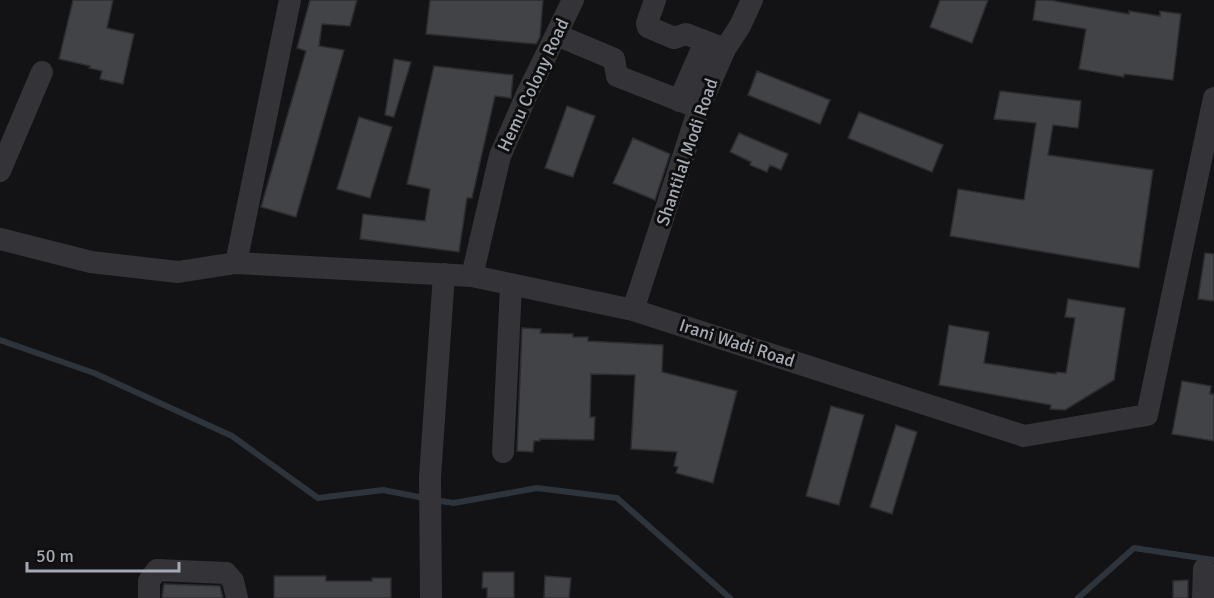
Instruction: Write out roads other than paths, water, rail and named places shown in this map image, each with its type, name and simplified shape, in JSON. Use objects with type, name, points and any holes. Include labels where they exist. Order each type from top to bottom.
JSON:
[{"type":"street","points":[[236,263],[290,0]]},
{"type":"street","name":"Hemu Colony Road","points":[[472,276],[500,156],[527,94],[573,0]]},
{"type":"street","points":[[655,0],[647,23],[648,27],[674,38],[686,34],[715,46]]},
{"type":"street","name":"Shantilal Modi Road","points":[[633,310],[689,104],[715,46],[740,26],[752,0]]},
{"type":"street","points":[[557,35],[614,59],[617,75],[689,104]]},
{"type":"street","points":[[0,171],[42,72]]},
{"type":"street","name":"Irani Wadi Road","points":[[0,239],[91,262],[178,272],[236,263],[472,276],[633,310],[1024,436],[1147,415],[1214,98]]},
{"type":"street","points":[[431,598],[430,477],[444,274]]},
{"type":"street","points":[[503,452],[511,286]]},
{"type":"street","points":[[1203,598],[1204,569]]},
{"type":"street","points":[[149,598],[149,581],[157,570],[226,573],[233,581],[237,598]]},
{"type":"waterway","points":[[0,340],[94,373],[232,436],[318,498],[383,490],[424,498]]},
{"type":"waterway","points":[[434,500],[454,503],[537,488],[617,498],[730,598]]},
{"type":"waterway","points":[[1078,598],[1134,548],[1214,560]]}]
